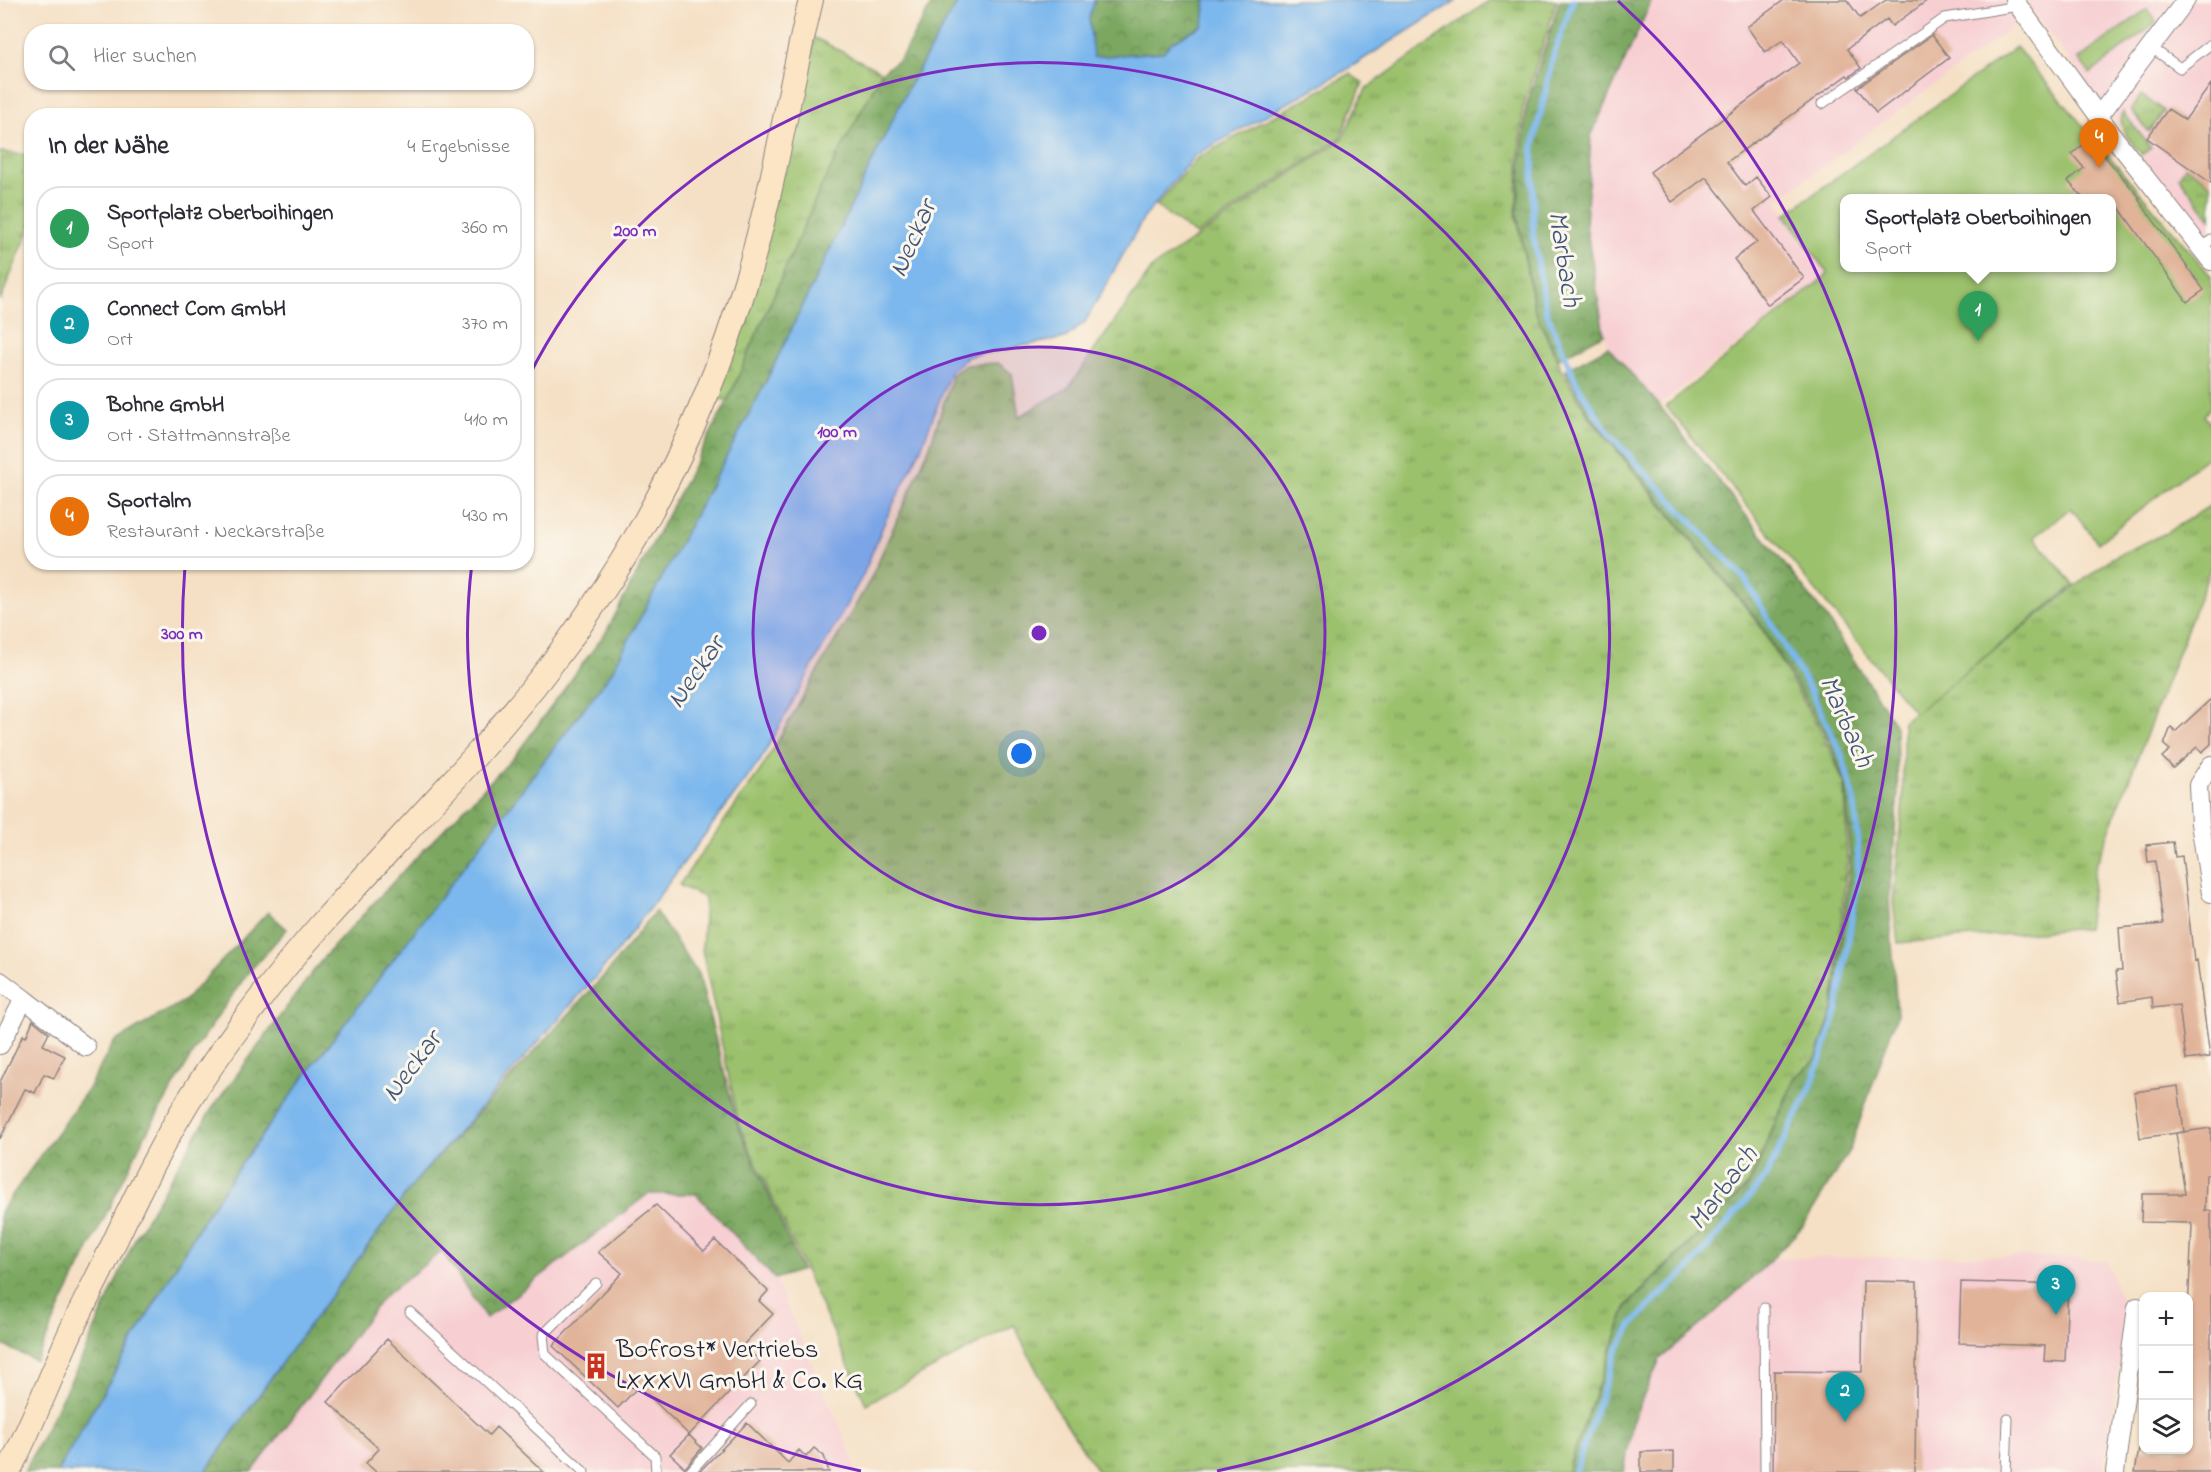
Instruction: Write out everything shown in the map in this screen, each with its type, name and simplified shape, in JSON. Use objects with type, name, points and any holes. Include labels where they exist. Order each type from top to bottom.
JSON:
[{"type":"street","points":[[8,1472],[40,1407],[65,1344],[132,1202],[199,1084],[259,1001],[325,920],[462,771],[531,691],[593,608],[666,487],[697,418],[738,309],[766,205],[811,0]]},
{"type":"street","points":[[2099,116],[2186,0]]},
{"type":"street","points":[[2016,3],[2116,140],[2208,249]]},
{"type":"street","points":[[2211,765],[2198,785],[2206,825],[2211,893]]},
{"type":"street","points":[[0,981],[86,1047]]},
{"type":"street","points":[[0,1045],[24,999]]},
{"type":"street","points":[[2115,1472],[2137,1307]]},
{"type":"lane","points":[[1822,104],[1945,18],[2016,3]]},
{"type":"lane","points":[[2152,48],[2180,68],[2211,44]]},
{"type":"lane","points":[[596,1283],[543,1335],[545,1354],[655,1456],[656,1472]]},
{"type":"lane","points":[[1764,1308],[1765,1472]]},
{"type":"lane","points":[[411,1312],[584,1472]]},
{"type":"lane","points":[[690,1472],[751,1404]]},
{"type":"lane","points":[[2006,1472],[2008,1419]]},
{"type":"shaded area","points":[[1652,0],[2211,0],[2211,232],[2206,235],[2201,234],[2033,12],[1776,201],[1828,274],[1659,405],[1608,347],[1586,225],[1591,136]]},
{"type":"shaded area","points":[[648,1194],[697,1194],[775,1279],[845,1438],[857,1472],[252,1472],[382,1298],[442,1251],[487,1318]]},
{"type":"shaded area","points":[[1977,1256],[2107,1261],[2123,1307],[2123,1341],[2102,1472],[1624,1472],[1633,1420],[1660,1359],[1711,1316],[1771,1260]]},
{"type":"green space","points":[[934,0],[959,0],[909,86],[763,388],[611,673],[305,1076],[239,1167],[203,1220],[57,1472],[24,1472],[82,1358],[136,1236],[211,1110],[323,958],[407,867],[515,756],[606,632],[728,400],[820,189],[882,72],[900,59]]},
{"type":"green space","points":[[1095,0],[1206,0],[1203,25],[1172,42],[1163,52],[1092,57],[1089,18]]},
{"type":"green space","points":[[1490,0],[1557,0],[1523,107],[1516,214],[1535,311],[1562,371],[1590,418],[1757,621],[1825,739],[1845,785],[1847,859],[1833,1010],[1816,1059],[1795,1077],[1748,1184],[1627,1305],[1568,1472],[1098,1472],[1054,1405],[1014,1325],[866,1404],[739,1125],[702,950],[705,898],[679,885],[762,768],[870,580],[930,446],[953,374],[966,365],[998,363],[1012,374],[1019,417],[1068,388],[1153,267],[1342,139],[1366,89]]},
{"type":"green space","points":[[1560,0],[1652,0],[1591,136],[1586,225],[1604,334],[1558,359],[1535,311],[1517,214],[1526,107]]},
{"type":"green space","points":[[2147,9],[2156,22],[2090,74],[2079,59]]},
{"type":"green space","points":[[815,38],[882,72],[820,189],[728,400],[717,399],[779,182]]},
{"type":"green space","points":[[2016,47],[2211,276],[2211,406],[2204,416],[2211,424],[2211,454],[2098,543],[2071,508],[2034,537],[2074,585],[1915,713],[1666,406],[1828,274],[1785,215]]},
{"type":"green space","points":[[1350,74],[1363,83],[1340,138],[1196,235],[1156,206],[1196,159]]},
{"type":"green space","points":[[2141,95],[2164,111],[2149,132],[2131,110]]},
{"type":"green space","points":[[2123,112],[2151,148],[2142,155],[2123,130],[2121,118]]},
{"type":"green space","points":[[0,152],[24,155],[24,242],[0,301]]},
{"type":"green space","points":[[2185,166],[2211,184],[2211,219],[2179,177]]},
{"type":"green space","points":[[1608,347],[1659,405],[1824,614],[1896,726],[1898,795],[1889,900],[1897,1015],[1850,1149],[1803,1226],[1771,1260],[1711,1316],[1660,1359],[1633,1420],[1624,1472],[1568,1472],[1627,1306],[1749,1185],[1795,1078],[1817,1059],[1834,1010],[1850,859],[1846,785],[1828,739],[1758,620],[1591,417],[1565,370]]},
{"type":"green space","points":[[2211,505],[2211,567],[2095,868],[2087,928],[1898,943],[1893,902],[1903,800],[1903,721],[2112,558],[2166,533]]},
{"type":"green space","points":[[655,911],[699,975],[738,1126],[802,1270],[775,1279],[696,1194],[648,1194],[486,1318],[442,1251],[382,1298],[252,1472],[205,1472],[285,1358],[414,1183],[610,969]]},
{"type":"green space","points":[[268,912],[287,929],[247,974],[196,1048],[142,1141],[36,1361],[0,1344],[0,1212],[86,1092],[114,1042],[184,1001]]},
{"type":"water","name":"Neckar","points":[[959,0],[1095,0],[1089,18],[1093,57],[1163,52],[1172,42],[1203,25],[1206,0],[1457,0],[1346,70],[1194,156],[1143,219],[1085,322],[1065,338],[969,356],[951,371],[921,448],[885,521],[863,575],[760,761],[613,957],[414,1183],[285,1358],[205,1472],[57,1472],[203,1220],[239,1167],[305,1076],[611,673],[763,388],[909,86]]},
{"type":"building","points":[[1784,0],[1847,0],[1860,18],[1886,0],[1928,0],[1892,26],[1887,19],[1847,49],[1861,68],[1849,77],[1847,75],[1727,162],[1745,186],[1756,177],[1772,197],[1754,211],[1804,278],[1768,305],[1734,259],[1757,242],[1706,177],[1672,202],[1650,172],[1799,63],[1783,40],[1765,52],[1747,27]]},
{"type":"building","points":[[1932,35],[1949,58],[1876,113],[1857,88]]},
{"type":"building","points":[[2211,84],[2211,183],[2147,138],[2168,109],[2185,120]]},
{"type":"building","points":[[2090,139],[2140,198],[2138,199],[2204,290],[2187,302],[2116,204],[2116,194],[2079,194],[2068,181],[2084,168],[2072,154]]},
{"type":"building","points":[[2211,699],[2211,744],[2202,752],[2197,747],[2173,768],[2162,757],[2170,750],[2164,745],[2171,727],[2175,732]]},
{"type":"building","points":[[2173,842],[2175,857],[2182,856],[2194,961],[2197,960],[2210,1057],[2186,1060],[2179,1005],[2153,1008],[2152,997],[2120,1002],[2116,971],[2122,971],[2119,928],[2163,924],[2155,861],[2148,862],[2146,845]]},
{"type":"building","points":[[33,1020],[49,1033],[43,1045],[65,1056],[54,1078],[44,1074],[35,1093],[25,1089],[0,1139],[0,1082],[23,1035],[26,1037]]},
{"type":"building","points":[[2178,1086],[2184,1132],[2140,1138],[2134,1092]]},
{"type":"building","points":[[2211,1128],[2211,1174],[2206,1175],[2205,1211],[2211,1211],[2211,1472],[2135,1472],[2139,1449],[2139,1454],[2193,1454],[2193,1292],[2189,1292],[2192,1226],[2191,1223],[2141,1222],[2142,1194],[2185,1194],[2176,1133]]},
{"type":"building","points":[[656,1205],[704,1251],[715,1240],[768,1291],[759,1301],[773,1314],[743,1345],[760,1361],[689,1435],[639,1386],[618,1408],[553,1346],[622,1273],[598,1252]]},
{"type":"building","points":[[1863,1281],[1917,1282],[1915,1472],[1773,1472],[1774,1371],[1862,1372]]},
{"type":"building","points":[[1961,1282],[2068,1285],[2065,1362],[2044,1361],[2045,1346],[1959,1343]]},
{"type":"building","points":[[387,1339],[489,1435],[496,1427],[544,1472],[376,1472],[366,1463],[379,1449],[328,1402]]},
{"type":"building","points":[[747,1423],[788,1463],[799,1450],[806,1457],[814,1448],[824,1456],[829,1472],[699,1472]]},
{"type":"building","points":[[689,1435],[702,1448],[685,1468],[670,1454]]},
{"type":"building","points":[[1674,1451],[1674,1472],[1641,1472],[1641,1452]]},
{"type":"waterway","name":"Marbach","points":[[1573,0],[1553,56],[1533,148],[1533,234],[1546,311],[1577,384],[1610,435],[1745,579],[1810,690],[1841,753],[1854,798],[1858,839],[1858,879],[1837,1011],[1810,1089],[1765,1178],[1689,1269],[1632,1325],[1616,1352],[1575,1472]]},
{"type":"place","name":"Sportalm","points":[[2099,168]]},
{"type":"place","name":"Sportplatz Oberboihingen","points":[[1978,341]]},
{"type":"place","name":"Bohne GmbH","points":[[2056,1315]]},
{"type":"place","name":"Bofrost* Vertriebs LXXXVI GmbH & Co. KG","points":[[596,1366]]},
{"type":"place","name":"Connect Com GmbH","points":[[1845,1422]]}]
